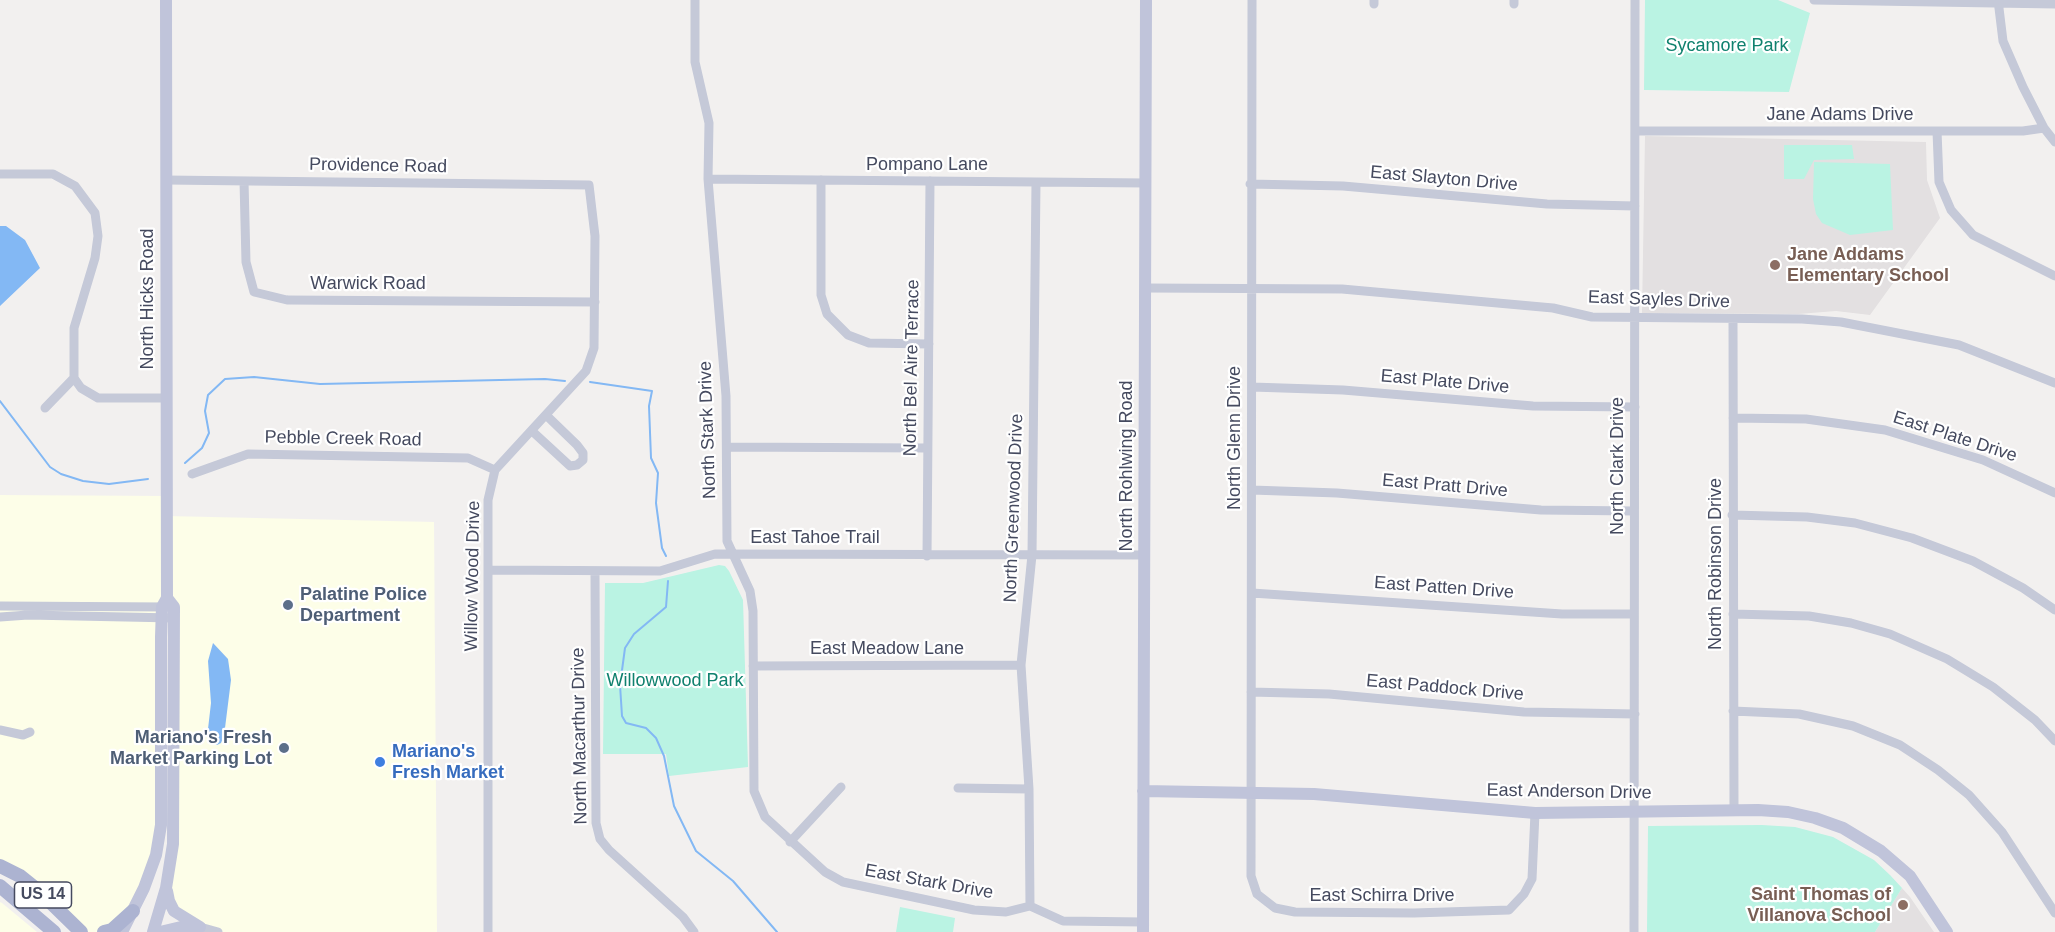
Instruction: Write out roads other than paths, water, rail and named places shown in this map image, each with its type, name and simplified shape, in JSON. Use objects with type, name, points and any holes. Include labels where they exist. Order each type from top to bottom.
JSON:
[{"type":"main road","name":"US 14","points":[[0,866],[27,882],[77,931]]},
{"type":"main road","name":"US 14","points":[[0,886],[54,932]]},
{"type":"main road","points":[[104,932],[112,930],[133,911]]},
{"type":"main road","points":[[34,914],[50,918],[77,931]]},
{"type":"street","name":"North Hicks Road","points":[[153,932],[166,888],[173,844],[174,808],[168,610],[166,0]]},
{"type":"street","name":"North Stark Drive","points":[[695,0],[695,67],[709,123],[708,179],[726,396],[727,541],[750,591],[753,611],[754,791],[765,817],[790,842]]},
{"type":"street","name":"North Rohlwing Road","points":[[1143,927],[1146,0]]},
{"type":"street","name":"North Glenn Drive","points":[[1251,876],[1252,0]]},
{"type":"street","name":"North Clark Drive","points":[[1634,932],[1635,0]]},
{"type":"street","points":[[1814,0],[2055,4]]},
{"type":"street","points":[[1997,2],[2003,41],[2044,128],[2055,142]]},
{"type":"street","name":"Jane Adams Drive","points":[[1636,131],[1937,131],[2044,128]]},
{"type":"street","points":[[1937,131],[1940,182],[1951,210],[1973,235],[2055,276]]},
{"type":"street","points":[[0,174],[53,174],[75,186],[95,213],[98,236],[95,258],[74,328],[74,378],[81,388],[98,398],[166,398]]},
{"type":"street","name":"Pompano Lane","points":[[708,179],[1146,183]]},
{"type":"street","name":"Providence Road","points":[[166,180],[589,185],[595,236],[595,302]]},
{"type":"street","points":[[821,180],[821,295],[827,314],[848,335],[869,342],[929,344]]},
{"type":"street","name":"Warwick Road","points":[[244,181],[246,262],[254,292],[287,300],[595,302]]},
{"type":"street","name":"North Bel Aire Terrace","points":[[927,556],[930,181]]},
{"type":"street","name":"North Greenwood Drive","points":[[1030,906],[1029,789],[1021,665],[1032,555],[1036,182]]},
{"type":"street","name":"East Slayton Drive","points":[[1250,184],[1343,186],[1547,204],[1635,206]]},
{"type":"street","name":"East Sayles Drive","points":[[1146,288],[1342,289],[1553,308],[1592,317],[1802,319],[1892,331],[1959,345],[2055,383]]},
{"type":"street","points":[[495,470],[586,371],[594,348],[595,302]]},
{"type":"street","name":"North Robinson Drive","points":[[1733,319],[1734,810]]},
{"type":"street","points":[[45,408],[74,378]]},
{"type":"street","name":"East Plate Drive","points":[[1252,387],[1343,390],[1533,406],[1635,407]]},
{"type":"street","points":[[532,431],[570,466],[577,465],[583,460],[583,453],[577,445],[546,415]]},
{"type":"street","name":"East Plate Drive","points":[[1733,418],[1778,417],[1833,421],[1903,434],[1983,460],[2055,494]]},
{"type":"street","points":[[727,447],[927,448]]},
{"type":"street","name":"Pebble Creek Road","points":[[192,474],[248,454],[468,458],[495,470]]},
{"type":"street","name":"Willow Wood Drive","points":[[488,932],[488,500],[495,470]]},
{"type":"street","name":"East Pratt Drive","points":[[1252,490],[1337,493],[1541,510],[1634,511]]},
{"type":"street","points":[[1732,515],[1807,517],[1846,522],[1912,538],[1973,561],[2023,588],[2055,610]]},
{"type":"street","name":"East Tahoe Trail","points":[[489,570],[660,571],[705,556],[733,554],[1145,555]]},
{"type":"street","name":"North Macarthur Drive","points":[[595,571],[596,824],[600,839],[609,850],[683,917],[694,932]]},
{"type":"street","name":"East Patten Drive","points":[[1252,593],[1562,614],[1634,614]]},
{"type":"street","points":[[0,606],[168,610]]},
{"type":"street","name":"North Hicks Road","points":[[122,932],[156,855],[161,825],[168,610]]},
{"type":"street","points":[[0,617],[168,610]]},
{"type":"street","points":[[1733,614],[1819,617],[1859,625],[1899,638],[1947,659],[1993,687],[2036,720],[2055,741]]},
{"type":"street","name":"East Meadow Lane","points":[[753,666],[1021,665]]},
{"type":"street","name":"East Paddock Drive","points":[[1251,692],[1329,694],[1524,712],[1635,714]]},
{"type":"street","points":[[1733,711],[1783,712],[1820,718],[1853,726],[1900,745],[1938,770],[1969,795],[2002,832],[2055,912]]},
{"type":"street","points":[[0,730],[22,735],[30,732]]},
{"type":"street","points":[[161,780],[168,804],[174,808]]},
{"type":"street","points":[[790,842],[841,787]]},
{"type":"street","points":[[958,788],[1029,789]]},
{"type":"street","name":"East Anderson Drive","points":[[1143,791],[1314,794],[1535,813],[1734,810],[1788,812],[1826,822],[1855,834],[1881,851],[1910,876],[1947,932]]},
{"type":"street","name":"East Schirra Drive","points":[[1251,876],[1257,894],[1275,908],[1295,912],[1489,912],[1509,910],[1524,894],[1532,879],[1535,813]]},
{"type":"street","name":"East Stark Drive","points":[[790,842],[825,872],[843,882],[974,910],[1006,912],[1030,906]]},
{"type":"street","points":[[166,888],[168,901],[174,911],[200,927]]},
{"type":"street","points":[[1030,906],[1063,921],[1143,927]]},
{"type":"street","points":[[160,932],[181,927],[200,927],[219,932]]},
{"type":"water","points":[[0,226],[6,226],[25,240],[40,268],[0,306]]},
{"type":"water","points":[[213,643],[228,659],[231,680],[224,736],[221,743],[217,745],[212,743],[208,729],[211,703],[208,661]]},
{"type":"waterway","points":[[185,463],[202,448],[209,433],[205,411],[208,395],[225,379],[254,377],[320,384],[545,379],[565,381]]},
{"type":"waterway","points":[[590,382],[652,391],[649,406],[651,458],[658,473],[656,503],[662,548],[666,556]]},
{"type":"waterway","points":[[0,401],[50,467],[61,474],[83,481],[109,484],[148,479]]},
{"type":"waterway","points":[[668,581],[666,607],[634,634],[625,648],[620,685],[622,716],[626,723],[646,728],[656,738],[664,756],[674,806],[696,851],[733,881],[777,932]]},
{"type":"place","name":"Jane Addams Elementary School","points":[[1775,265]]},
{"type":"place","name":"Palatine Police Department","points":[[288,605]]},
{"type":"place","name":"Mariano's Fresh Market Parking Lot","points":[[284,748]]},
{"type":"place","name":"Mariano's Fresh Market","points":[[380,762]]},
{"type":"place","name":"Saint Thomas of Villanova School","points":[[1903,905]]},
{"type":"park label","name":"Sycamore Park","points":[[1727,46]]},
{"type":"park label","name":"Willowwood Park","points":[[675,681]]}]
